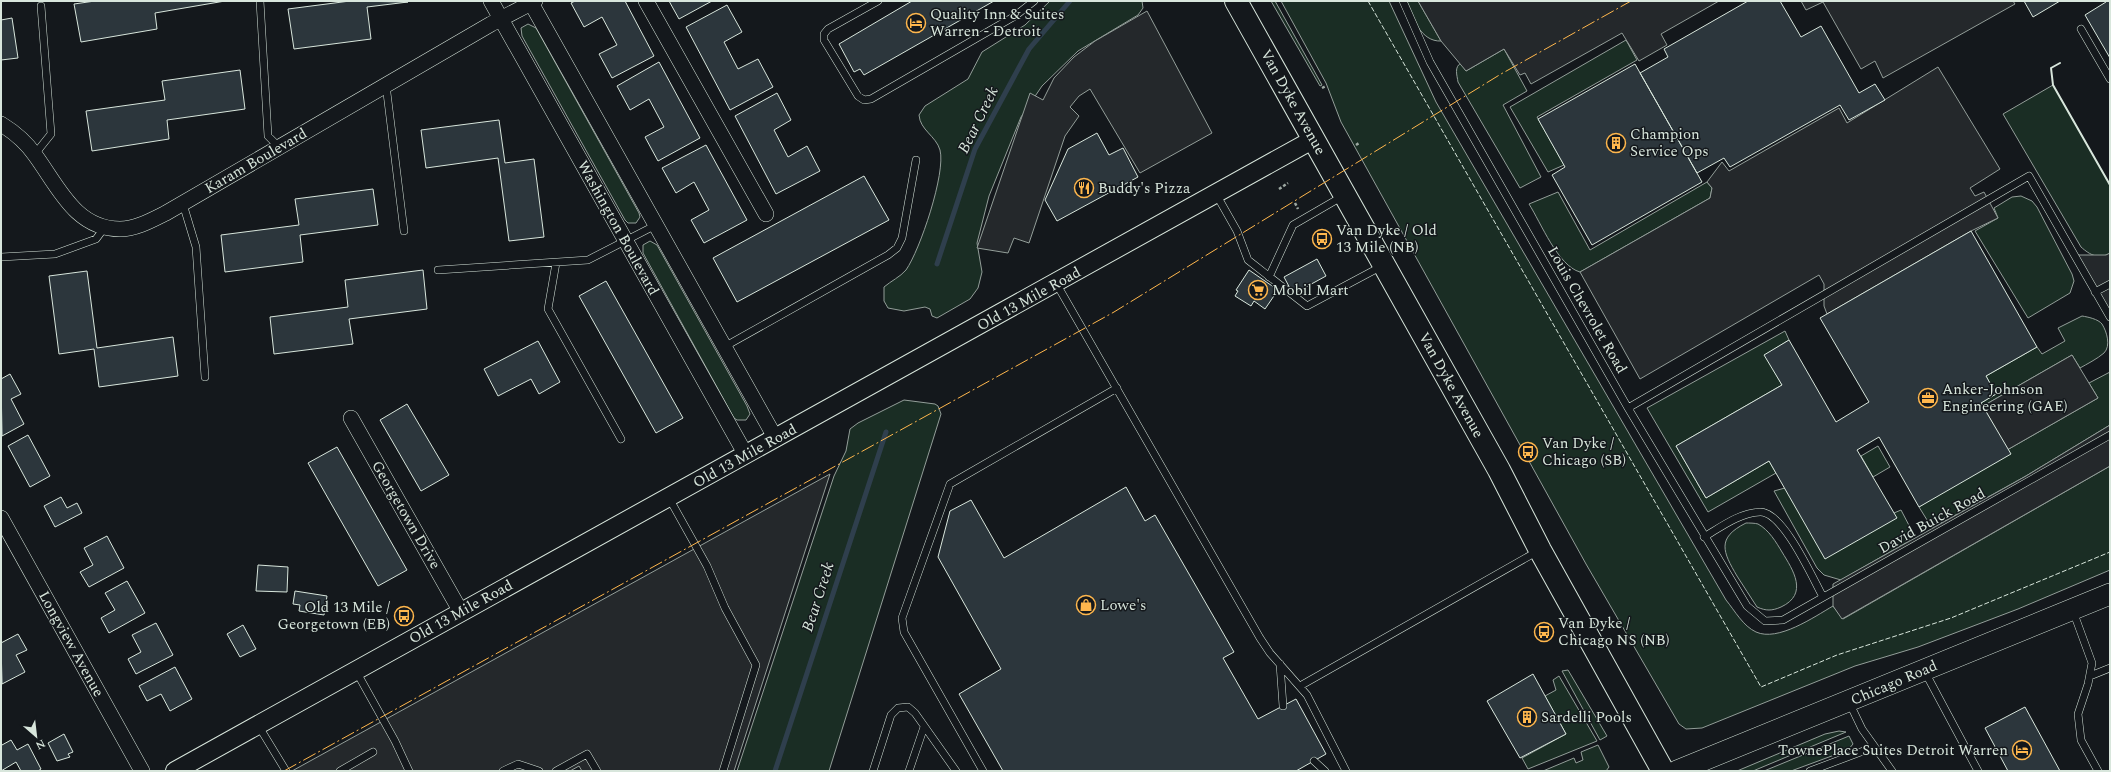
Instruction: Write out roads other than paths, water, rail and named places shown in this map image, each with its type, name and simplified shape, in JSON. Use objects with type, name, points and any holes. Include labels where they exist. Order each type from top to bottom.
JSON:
[{"type":"main road","name":"Van Dyke Avenue","points":[[1236,1],[1499,470],[1540,550],[1663,771]]},
{"type":"main road","name":"Chicago Road","points":[[1677,771],[1849,702],[2110,594]]},
{"type":"street","name":"Washington Boulevard","points":[[491,1],[746,455]]},
{"type":"street","name":"Karam Boulevard","points":[[1,124],[23,140],[35,154],[70,207],[81,216],[105,226],[122,229],[142,224],[183,204],[532,1]]},
{"type":"street","points":[[532,1],[776,439]]},
{"type":"street","points":[[646,1],[766,214]]},
{"type":"street","name":"Old 13 Mile Road","points":[[176,771],[1314,140]]},
{"type":"street","name":"Georgetown Drive","points":[[351,418],[461,612]]},
{"type":"street","name":"Longview Avenue","points":[[1,518],[142,771]]},
{"type":"lane","points":[[260,1],[268,136],[279,147]]},
{"type":"lane","points":[[878,1],[828,29],[824,34],[824,40],[858,96],[864,100],[871,98],[1015,16],[1034,1]]},
{"type":"lane","name":"Louis Chevrolet Road","points":[[1403,1],[1430,62],[1628,408],[1704,537],[1747,606],[1765,621]]},
{"type":"lane","points":[[35,154],[51,134],[41,6]]},
{"type":"lane","points":[[2081,29],[2110,79]]},
{"type":"lane","points":[[386,85],[404,232]]},
{"type":"lane","points":[[724,347],[888,255],[897,248],[902,238],[916,160]]},
{"type":"lane","points":[[1628,408],[2029,176],[2110,317]]},
{"type":"lane","points":[[1216,194],[1237,231],[1248,260],[1307,306],[1384,265]]},
{"type":"lane","points":[[1270,277],[1293,225],[1345,195]]},
{"type":"lane","points":[[183,204],[196,247],[205,377]]},
{"type":"lane","points":[[438,270],[588,260],[626,242],[656,225]]},
{"type":"lane","points":[[1,257],[55,254],[96,239],[105,226]]},
{"type":"lane","points":[[556,262],[548,309],[621,439]]},
{"type":"lane","points":[[1056,283],[1260,638],[1307,695],[1346,771]]},
{"type":"lane","points":[[2095,292],[2110,284]]},
{"type":"lane","points":[[983,771],[904,632],[902,618],[950,484],[1117,388]]},
{"type":"lane","name":"David Buick Road","points":[[1765,621],[1783,620],[2110,435]]},
{"type":"lane","points":[[669,498],[707,566],[725,608],[756,665],[723,771]]},
{"type":"lane","points":[[1704,537],[1741,516],[1762,512],[1774,518],[1788,534],[1823,597]]},
{"type":"lane","points":[[1300,686],[1540,550]]},
{"type":"lane","points":[[2073,609],[2092,663],[2090,676],[2078,714],[2082,740],[2098,771]]},
{"type":"lane","points":[[1280,664],[1283,706]]},
{"type":"lane","points":[[2090,676],[2110,668]]},
{"type":"lane","points":[[1924,670],[1978,771]]},
{"type":"lane","points":[[356,671],[395,741],[409,771]]},
{"type":"lane","points":[[1849,702],[1862,729],[1892,771]]},
{"type":"lane","points":[[872,771],[891,715],[898,708],[908,706],[956,771]]},
{"type":"lane","points":[[258,725],[286,771]]},
{"type":"lane","points":[[909,771],[924,727]]},
{"type":"lane","points":[[1810,771],[1874,747]]},
{"type":"lane","points":[[340,771],[373,752]]},
{"type":"lane","points":[[556,771],[587,754],[597,771]]},
{"type":"lane","points":[[1314,761],[1325,771]]},
{"type":"lane","points":[[504,771],[518,764],[539,771]]},
{"type":"waterway","name":"Bear Creek","points":[[937,264],[975,149],[1029,49],[1070,1]]},
{"type":"waterway","name":"Bear Creek","points":[[775,771],[886,432]]},
{"type":"place","name":"Quality Inn & Suites Warren - Detroit","points":[[916,23]]},
{"type":"place","name":"Champion Service Ops","points":[[1616,143]]},
{"type":"place","name":"Buddy's Pizza","points":[[1084,188]]},
{"type":"place","name":"Van Dyke / Old 13 Mile (NB)","points":[[1322,239]]},
{"type":"place","name":"Mobil Mart","points":[[1258,290]]},
{"type":"place","name":"Anker-Johnson Engineering (GAE)","points":[[1928,398]]},
{"type":"place","name":"Van Dyke / Chicago (SB)","points":[[1528,452]]},
{"type":"place","name":"Lowe's","points":[[1086,605]]},
{"type":"place","name":"Old 13 Mile / Georgetown (EB)","points":[[404,616]]},
{"type":"place","name":"Van Dyke / Chicago NS (NB)","points":[[1544,632]]},
{"type":"place","name":"Sardelli Pools","points":[[1527,717]]},
{"type":"place","name":"TownePlace Suites Detroit Warren","points":[[2022,750]]}]
